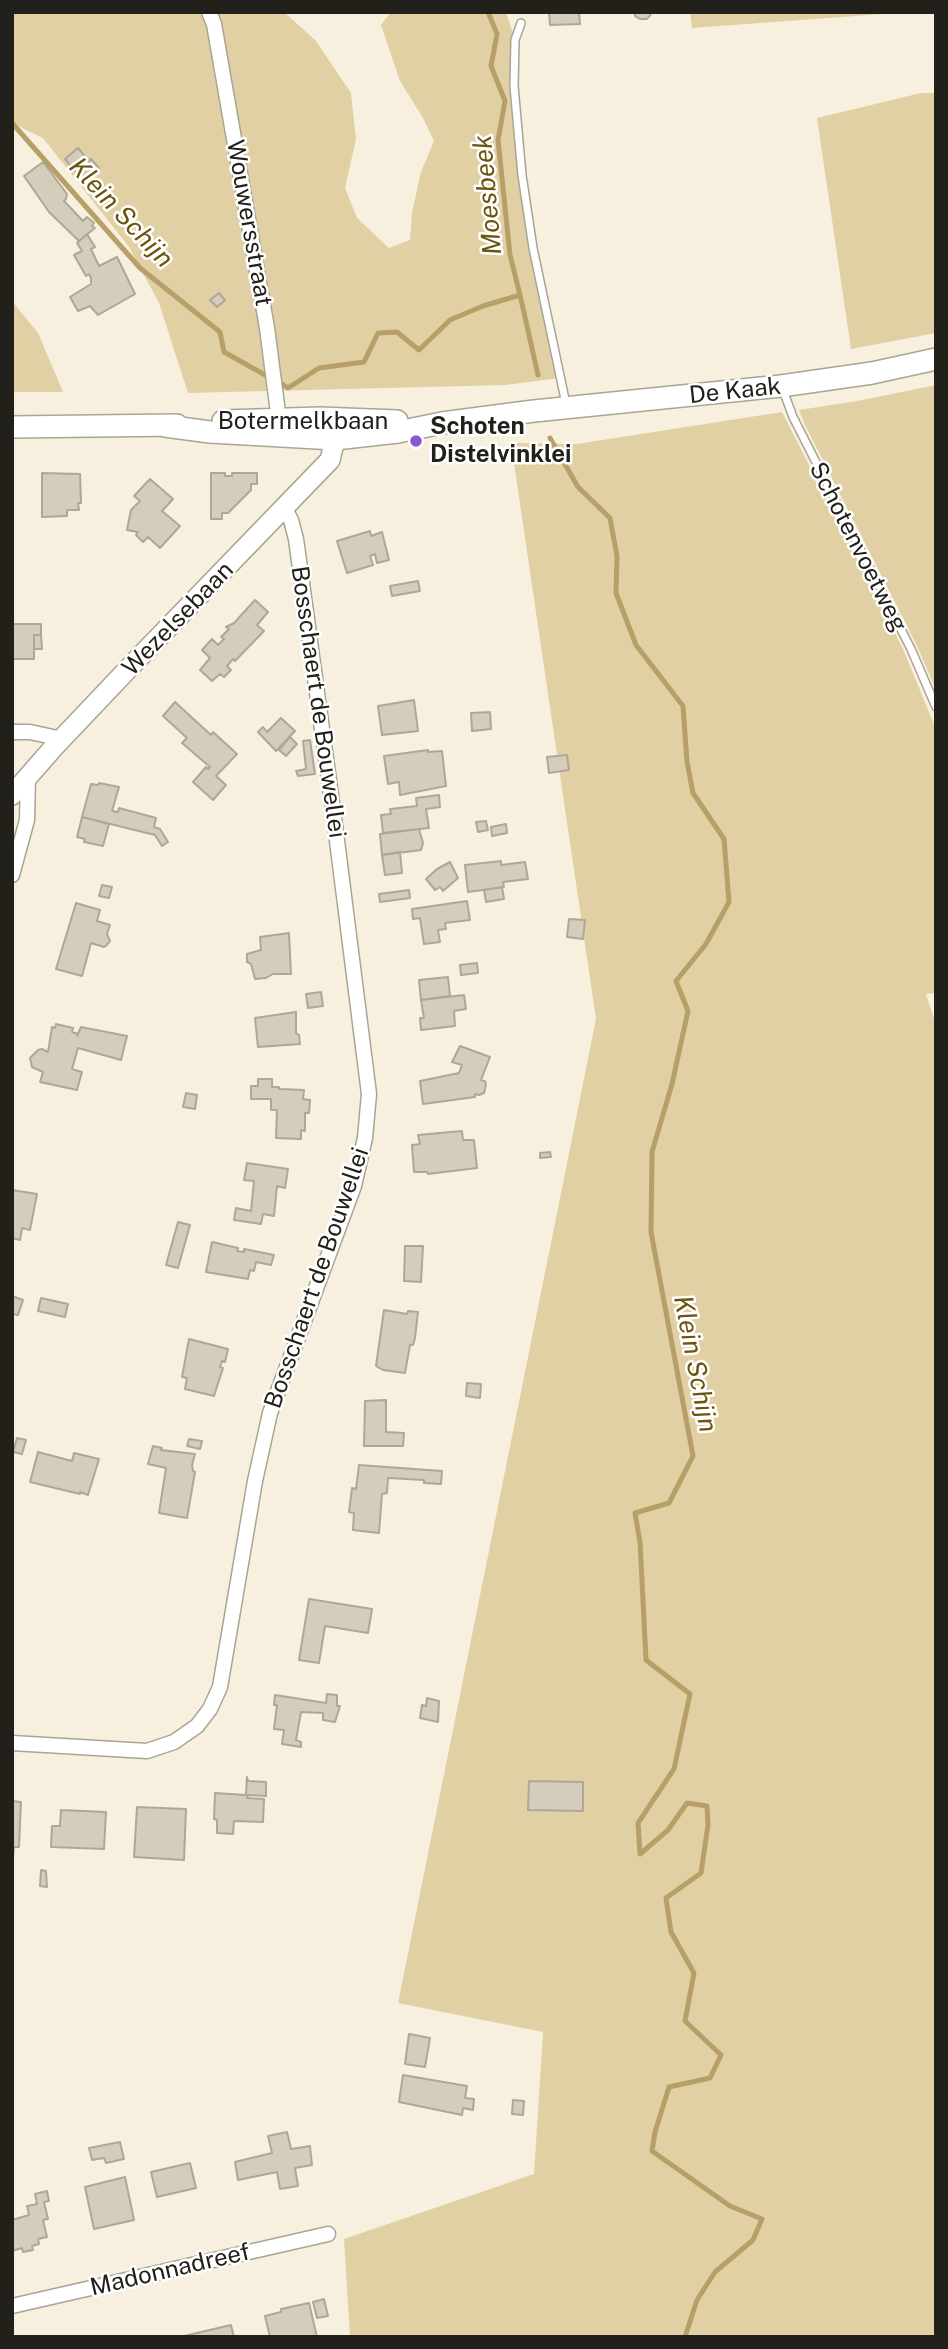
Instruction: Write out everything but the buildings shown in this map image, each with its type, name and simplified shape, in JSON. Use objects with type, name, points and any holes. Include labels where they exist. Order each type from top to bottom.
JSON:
[{"type":"main road","name":"De Kaak","points":[[534,411],[781,386],[872,373],[936,359]]},
{"type":"main road","name":"Botermelkbaan","points":[[280,427],[335,439],[534,411]]},
{"type":"main road","name":"Botermelkbaan","points":[[12,427],[280,427],[442,423]]},
{"type":"street","name":"Wouwersstraat","points":[[209,12],[214,23],[251,236],[280,427]]},
{"type":"street","name":"Wezelsebaan","points":[[12,796],[62,739],[330,460],[335,439]]},
{"type":"street","name":"Bosschaert de Bouwellei","points":[[12,1743],[147,1751],[174,1742],[197,1726],[210,1709],[220,1687],[253,1494],[270,1413],[354,1186],[365,1138],[369,1094],[343,886],[296,539],[285,509]]},
{"type":"street","points":[[12,732],[30,732],[62,739]]},
{"type":"street","points":[[12,875],[27,820],[28,777]]},
{"type":"street","name":"Madonnadreef","points":[[12,2306],[328,2234]]},
{"type":"lane","points":[[521,23],[515,40],[514,86],[522,175],[533,248],[567,408]]},
{"type":"lane","name":"Schotenvoetweg","points":[[781,386],[793,417],[911,649],[936,707]]},
{"type":"shaded area","points":[[12,12],[284,12],[316,41],[351,93],[356,139],[345,188],[357,218],[389,248],[410,240],[412,213],[421,172],[434,141],[400,81],[381,25],[391,12],[506,12],[515,40],[514,86],[522,175],[560,378],[505,385],[188,393],[159,303],[129,247],[43,138],[12,123]]},
{"type":"shaded area","points":[[690,12],[910,12],[692,28]]},
{"type":"shaded area","points":[[921,93],[936,93],[936,333],[851,349],[817,118]]},
{"type":"shaded area","points":[[12,301],[38,333],[63,392],[12,392]]},
{"type":"shaded area","points":[[936,385],[936,690],[917,646],[799,410]]},
{"type":"shaded area","points":[[782,412],[903,649],[936,729],[936,993],[926,994],[936,1025],[936,2337],[350,2337],[344,2239],[534,2174],[543,2032],[398,2003],[596,1019],[511,443],[577,444]]},
{"type":"waterway","name":"Moesbeek","points":[[488,12],[497,34],[491,66],[505,101],[498,140],[510,255],[520,295]]},
{"type":"waterway","name":"Klein Schijn","points":[[12,123],[140,268],[220,332],[224,352],[267,376]]},
{"type":"waterway","name":"Klein Schijn","points":[[282,384],[288,388],[319,368],[364,362],[378,333],[397,332],[419,350],[450,320],[520,295],[538,375]]},
{"type":"waterway","name":"Klein Schijn","points":[[550,438],[578,487],[610,518],[617,556],[616,593],[636,645],[683,706],[687,762],[693,793],[724,839],[729,902],[706,944],[676,981],[688,1011],[672,1084],[652,1152],[651,1232],[693,1456],[669,1503],[635,1513],[640,1542],[646,1660],[690,1694],[674,1769],[638,1823],[640,1854],[668,1830],[687,1803],[707,1806],[708,1825],[701,1873],[666,1898],[671,1932],[694,1973],[685,2021],[721,2055],[710,2078],[669,2087],[652,2151],[730,2206],[762,2219],[753,2240],[715,2272],[697,2300],[685,2337]]},
{"type":"place","name":"Schoten Distelvinklei","points":[[416,441]]}]
